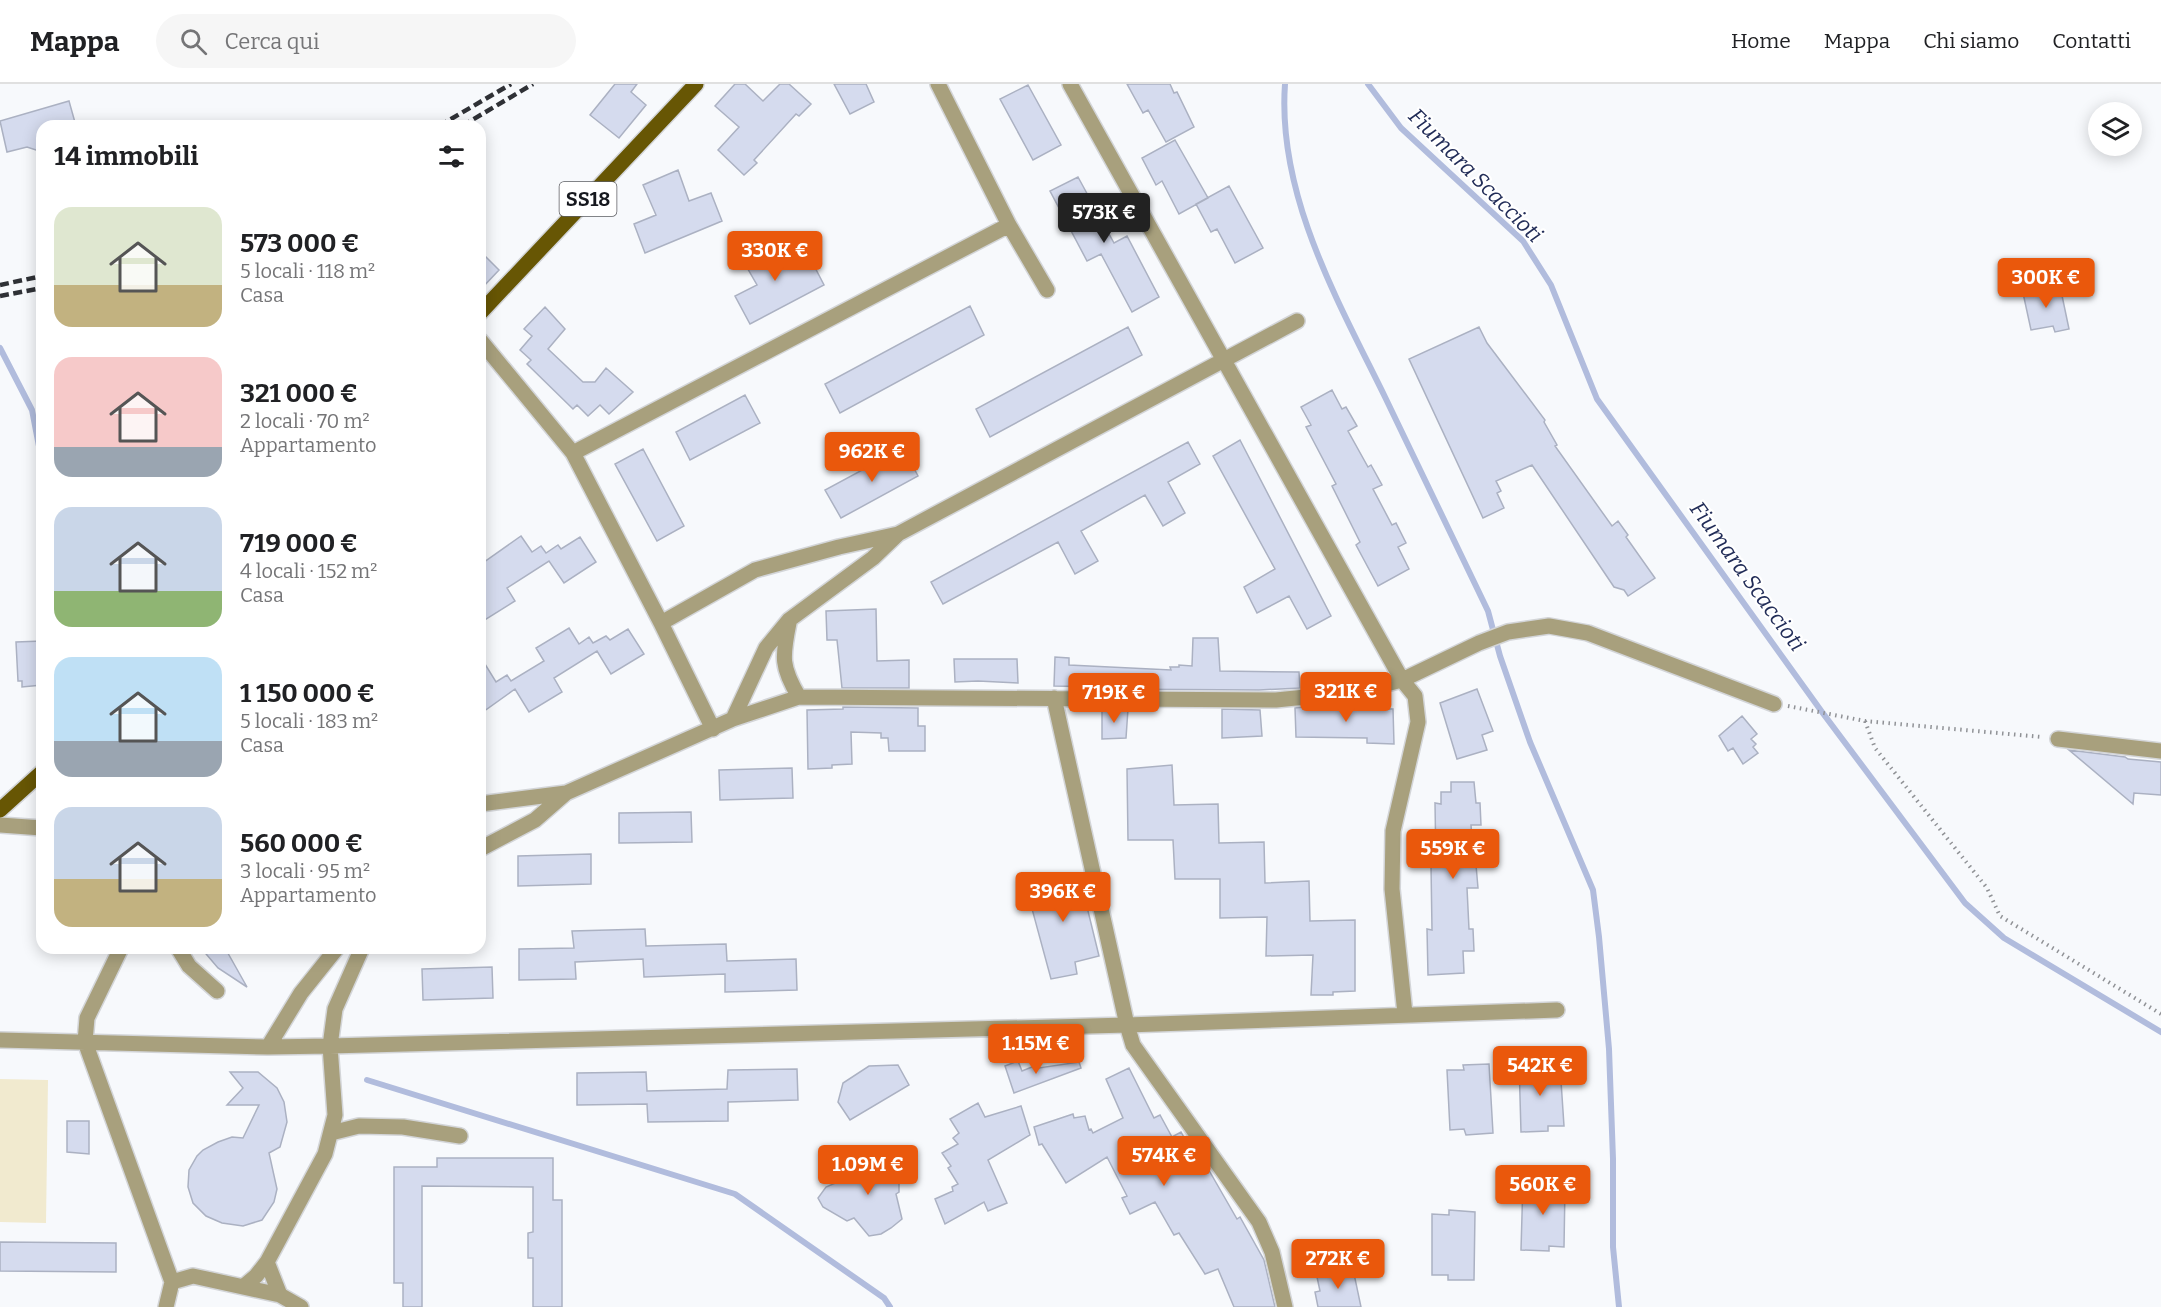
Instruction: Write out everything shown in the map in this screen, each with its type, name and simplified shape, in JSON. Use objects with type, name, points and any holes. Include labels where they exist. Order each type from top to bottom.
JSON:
[{"type":"main road","name":"SS18","points":[[486,307],[696,84]]},
{"type":"main road","points":[[0,810],[36,778]]},
{"type":"street","points":[[938,84],[1009,225],[1047,290]]},
{"type":"street","points":[[1070,84],[1402,680],[1415,696],[1418,722],[1393,831],[1392,889],[1405,1014]]},
{"type":"street","points":[[573,453],[1009,225]]},
{"type":"street","points":[[733,719],[766,648],[789,620],[873,558],[898,534],[1297,321]]},
{"type":"street","points":[[486,347],[573,453],[713,729]]},
{"type":"street","points":[[661,623],[755,570],[898,534]]},
{"type":"street","points":[[789,620],[783,654],[787,677],[799,698]]},
{"type":"street","points":[[486,803],[566,793],[733,719],[799,698],[1276,700],[1355,692],[1402,680],[1479,643],[1508,632],[1549,626],[1588,633],[1774,704]]},
{"type":"street","points":[[1054,698],[1133,1045],[1259,1222],[1272,1252],[1285,1307]]},
{"type":"street","points":[[2058,739],[2161,751]]},
{"type":"street","points":[[486,846],[535,820],[566,793]]},
{"type":"street","points":[[0,825],[36,828]]},
{"type":"street","points":[[118,954],[87,1018],[85,1042],[172,1282],[166,1307]]},
{"type":"street","points":[[182,954],[189,966],[217,990]]},
{"type":"street","points":[[268,1047],[301,993],[332,954]]},
{"type":"street","points":[[243,1287],[267,1262],[325,1154],[335,1115],[330,1046],[335,1009],[359,954]]},
{"type":"street","points":[[0,1040],[268,1047],[330,1046],[1557,1010]]},
{"type":"street","points":[[331,1133],[359,1126],[404,1127],[460,1136]]},
{"type":"street","points":[[267,1262],[280,1295]]},
{"type":"street","points":[[172,1282],[194,1276],[280,1295],[301,1307]]},
{"type":"path","points":[[1774,704],[1865,721],[2058,739]]},
{"type":"path","points":[[1865,721],[1875,748],[1988,888],[2000,916],[2161,1014]]},
{"type":"shaded area","points":[[0,1079],[48,1080],[46,1223],[0,1222]]},
{"type":"building","points":[[615,84],[637,84],[631,92],[646,105],[619,138],[590,115]]},
{"type":"building","points":[[735,84],[745,84],[763,101],[780,84],[789,84],[811,104],[799,116],[796,114],[754,160],[757,163],[744,175],[718,150],[739,127],[715,106]]},
{"type":"building","points":[[834,84],[866,84],[874,102],[850,114]]},
{"type":"building","points":[[1127,84],[1170,84],[1174,93],[1177,92],[1194,127],[1166,142],[1148,110],[1143,113]]},
{"type":"building","points":[[1028,85],[1061,145],[1033,160],[1000,99]]},
{"type":"building","points":[[69,101],[74,120],[36,120],[36,150],[27,147],[7,152],[0,121]]},
{"type":"building","points":[[1175,140],[1208,198],[1179,214],[1162,181],[1156,185],[1142,158]]},
{"type":"building","points":[[678,170],[689,201],[711,193],[722,221],[645,253],[634,224],[656,215],[643,185]]},
{"type":"building","points":[[1078,177],[1114,243],[1127,236],[1159,297],[1132,312],[1101,254],[1087,261],[1050,191]]},
{"type":"building","points":[[1229,186],[1263,248],[1235,263],[1217,229],[1211,232],[1196,204]]},
{"type":"building","points":[[775,240],[789,269],[810,258],[824,285],[750,324],[735,296],[757,285],[741,257]]},
{"type":"building","points":[[486,257],[499,270],[486,284]]},
{"type":"building","points":[[2060,286],[2069,329],[2055,332],[2053,326],[2031,330],[2023,293]]},
{"type":"building","points":[[970,306],[984,335],[840,413],[825,384]]},
{"type":"building","points":[[545,307],[565,329],[548,349],[583,382],[595,382],[606,368],[633,392],[609,414],[600,405],[588,416],[577,405],[573,409],[527,364],[531,360],[520,350],[532,336],[524,329]]},
{"type":"building","points":[[1128,327],[1142,355],[990,437],[976,409]]},
{"type":"building","points":[[1479,327],[1487,343],[1545,420],[1557,445],[1555,446],[1612,526],[1618,521],[1628,535],[1626,537],[1655,578],[1628,596],[1624,590],[1614,587],[1532,465],[1496,481],[1501,491],[1497,493],[1504,508],[1483,518],[1409,359]]},
{"type":"building","points":[[1332,390],[1342,409],[1346,407],[1357,426],[1348,431],[1368,467],[1371,465],[1382,485],[1373,489],[1392,525],[1396,523],[1406,543],[1398,547],[1409,569],[1378,586],[1356,545],[1360,542],[1332,486],[1336,484],[1306,427],[1311,425],[1301,407]]},
{"type":"building","points":[[745,395],[760,423],[690,460],[676,432]]},
{"type":"building","points":[[1240,440],[1331,616],[1307,629],[1289,596],[1257,613],[1244,587],[1275,569],[1213,456]]},
{"type":"building","points":[[1188,442],[1200,464],[1168,482],[1185,513],[1163,526],[1145,495],[1081,531],[1098,561],[1075,574],[1058,542],[943,604],[931,582]]},
{"type":"building","points":[[903,448],[918,476],[841,518],[825,490]]},
{"type":"building","points":[[643,449],[684,526],[657,541],[615,464]]},
{"type":"building","points":[[521,536],[532,552],[541,546],[546,553],[558,545],[561,549],[580,537],[596,562],[564,583],[549,561],[507,588],[515,601],[486,619],[486,561]]},
{"type":"building","points":[[876,609],[877,661],[909,660],[909,688],[842,688],[837,640],[827,640],[826,611]]},
{"type":"building","points":[[569,628],[579,644],[589,637],[593,643],[606,636],[610,640],[628,629],[644,654],[611,674],[597,651],[554,678],[562,692],[529,712],[515,689],[486,710],[486,666],[496,682],[507,675],[511,681],[544,661],[536,648]]},
{"type":"building","points":[[1193,638],[1218,638],[1220,671],[1299,672],[1300,688],[1103,689],[1103,687],[1054,686],[1055,657],[1069,658],[1069,665],[1171,670],[1170,667],[1179,667],[1179,665],[1192,666]]},
{"type":"building","points":[[36,641],[36,686],[22,687],[22,681],[18,681],[16,642]]},
{"type":"building","points":[[954,659],[1017,659],[1018,683],[955,682]]},
{"type":"building","points":[[1477,689],[1493,731],[1482,735],[1487,750],[1457,759],[1440,703]]},
{"type":"building","points":[[1353,702],[1353,708],[1393,709],[1394,744],[1367,743],[1367,738],[1296,737],[1295,708]]},
{"type":"building","points":[[843,707],[918,708],[918,726],[925,726],[925,751],[889,751],[888,738],[881,738],[881,733],[851,732],[852,764],[808,769],[807,710],[843,709]]},
{"type":"building","points":[[1102,709],[1128,709],[1126,738],[1102,739]]},
{"type":"building","points":[[1222,709],[1260,710],[1262,736],[1222,738]]},
{"type":"building","points":[[1742,716],[1757,734],[1751,739],[1756,744],[1753,747],[1758,753],[1743,764],[1733,748],[1728,751],[1719,736]]},
{"type":"building","points":[[2069,750],[2161,762],[2161,795],[2134,793],[2133,804]]},
{"type":"building","points":[[1172,765],[1174,805],[1218,804],[1219,843],[1264,842],[1265,883],[1309,881],[1310,921],[1355,920],[1355,991],[1333,992],[1333,995],[1311,995],[1313,955],[1266,956],[1267,917],[1220,918],[1220,879],[1175,879],[1173,840],[1128,840],[1127,769]]},
{"type":"building","points":[[792,768],[793,798],[720,800],[719,770]]},
{"type":"building","points":[[1451,782],[1474,782],[1476,803],[1480,803],[1481,825],[1471,825],[1478,888],[1467,888],[1469,929],[1473,929],[1474,951],[1463,951],[1464,973],[1428,975],[1427,929],[1432,930],[1431,866],[1436,866],[1435,803],[1441,804],[1441,792],[1451,792]]},
{"type":"building","points":[[691,812],[692,842],[619,843],[619,813]]},
{"type":"building","points":[[591,854],[591,884],[518,886],[518,856]]},
{"type":"building","points":[[1084,876],[1091,906],[1087,907],[1099,956],[1075,962],[1077,974],[1051,979],[1025,883]]},
{"type":"building","points":[[645,929],[646,946],[726,944],[727,961],[796,959],[797,990],[725,992],[725,974],[644,977],[643,959],[575,962],[576,979],[519,980],[519,949],[574,948],[572,931]]},
{"type":"building","points":[[206,954],[228,954],[247,987],[218,968]]},
{"type":"building","points":[[492,967],[493,998],[423,1000],[422,969]]},
{"type":"building","points":[[1018,1061],[1022,1071],[1037,1065],[1039,1068],[1079,1062],[1081,1068],[1014,1093],[1005,1066]]},
{"type":"building","points":[[1519,1062],[1547,1062],[1547,1065],[1560,1066],[1564,1126],[1548,1126],[1548,1131],[1521,1132]]},
{"type":"building","points":[[1489,1064],[1493,1133],[1466,1135],[1464,1129],[1450,1130],[1447,1070],[1464,1070],[1463,1065]]},
{"type":"building","points":[[898,1065],[909,1085],[850,1120],[838,1102],[843,1083],[869,1066]]},
{"type":"building","points":[[1129,1068],[1154,1118],[1160,1115],[1172,1137],[1181,1132],[1202,1170],[1207,1167],[1237,1219],[1240,1217],[1264,1260],[1275,1307],[1234,1307],[1218,1269],[1205,1274],[1179,1233],[1174,1235],[1155,1202],[1130,1214],[1122,1198],[1127,1196],[1107,1157],[1066,1183],[1042,1144],[1039,1145],[1034,1127],[1073,1114],[1074,1118],[1085,1116],[1089,1130],[1091,1129],[1093,1133],[1123,1118],[1106,1079]]},
{"type":"building","points":[[797,1069],[798,1100],[728,1102],[728,1121],[648,1122],[647,1104],[577,1105],[577,1073],[646,1072],[647,1091],[727,1089],[728,1070]]},
{"type":"building","points":[[230,1072],[258,1072],[277,1088],[284,1102],[287,1122],[280,1147],[269,1153],[277,1189],[274,1202],[262,1220],[243,1226],[222,1223],[206,1216],[193,1203],[188,1187],[189,1170],[197,1156],[218,1142],[232,1137],[243,1138],[259,1105],[227,1105],[243,1088]]},
{"type":"building","points":[[978,1103],[985,1117],[1021,1106],[1030,1135],[988,1160],[1007,1203],[988,1211],[984,1202],[945,1224],[935,1199],[953,1191],[952,1187],[958,1184],[948,1168],[951,1166],[942,1153],[958,1144],[953,1138],[959,1133],[950,1119]]},
{"type":"building","points":[[67,1121],[89,1121],[89,1154],[67,1152]]},
{"type":"building","points":[[895,1153],[899,1164],[899,1192],[896,1194],[902,1219],[891,1228],[881,1234],[869,1236],[854,1218],[847,1221],[823,1207],[818,1198],[826,1187],[840,1181],[856,1182],[868,1161]]},
{"type":"building","points":[[437,1158],[553,1158],[553,1200],[562,1200],[562,1307],[533,1307],[533,1258],[528,1258],[528,1233],[533,1232],[533,1187],[422,1186],[422,1307],[403,1307],[403,1283],[394,1283],[394,1167],[437,1167]]},
{"type":"building","points":[[1523,1180],[1551,1181],[1550,1186],[1565,1187],[1564,1247],[1549,1246],[1549,1251],[1521,1250]]},
{"type":"building","points":[[1449,1210],[1475,1212],[1474,1280],[1448,1280],[1448,1275],[1432,1275],[1432,1214],[1449,1215]]},
{"type":"building","points":[[0,1242],[116,1243],[116,1272],[0,1271]]},
{"type":"building","points":[[1353,1269],[1361,1307],[1318,1307],[1315,1292],[1320,1291],[1317,1277]]},
{"type":"waterway","points":[[1285,84],[1285,125],[1291,166],[1314,246],[1348,323],[1488,611],[1500,656],[1530,742],[1593,890],[1609,1049],[1613,1247],[1619,1307]]},
{"type":"waterway","name":"Fiumara Scaccioti","points":[[1368,84],[1401,128],[1523,241],[1551,285],[1597,399],[1822,712],[1965,903],[2004,938],[2161,1032]]},
{"type":"waterway","points":[[0,348],[32,410],[36,431]]},
{"type":"waterway","points":[[367,1080],[735,1194],[884,1298],[890,1307]]},
{"type":"railway","points":[[449,120],[511,84]]},
{"type":"railway","points":[[472,120],[533,84]]},
{"type":"railway","points":[[0,285],[36,277]]},
{"type":"railway","points":[[0,296],[36,289]]}]
